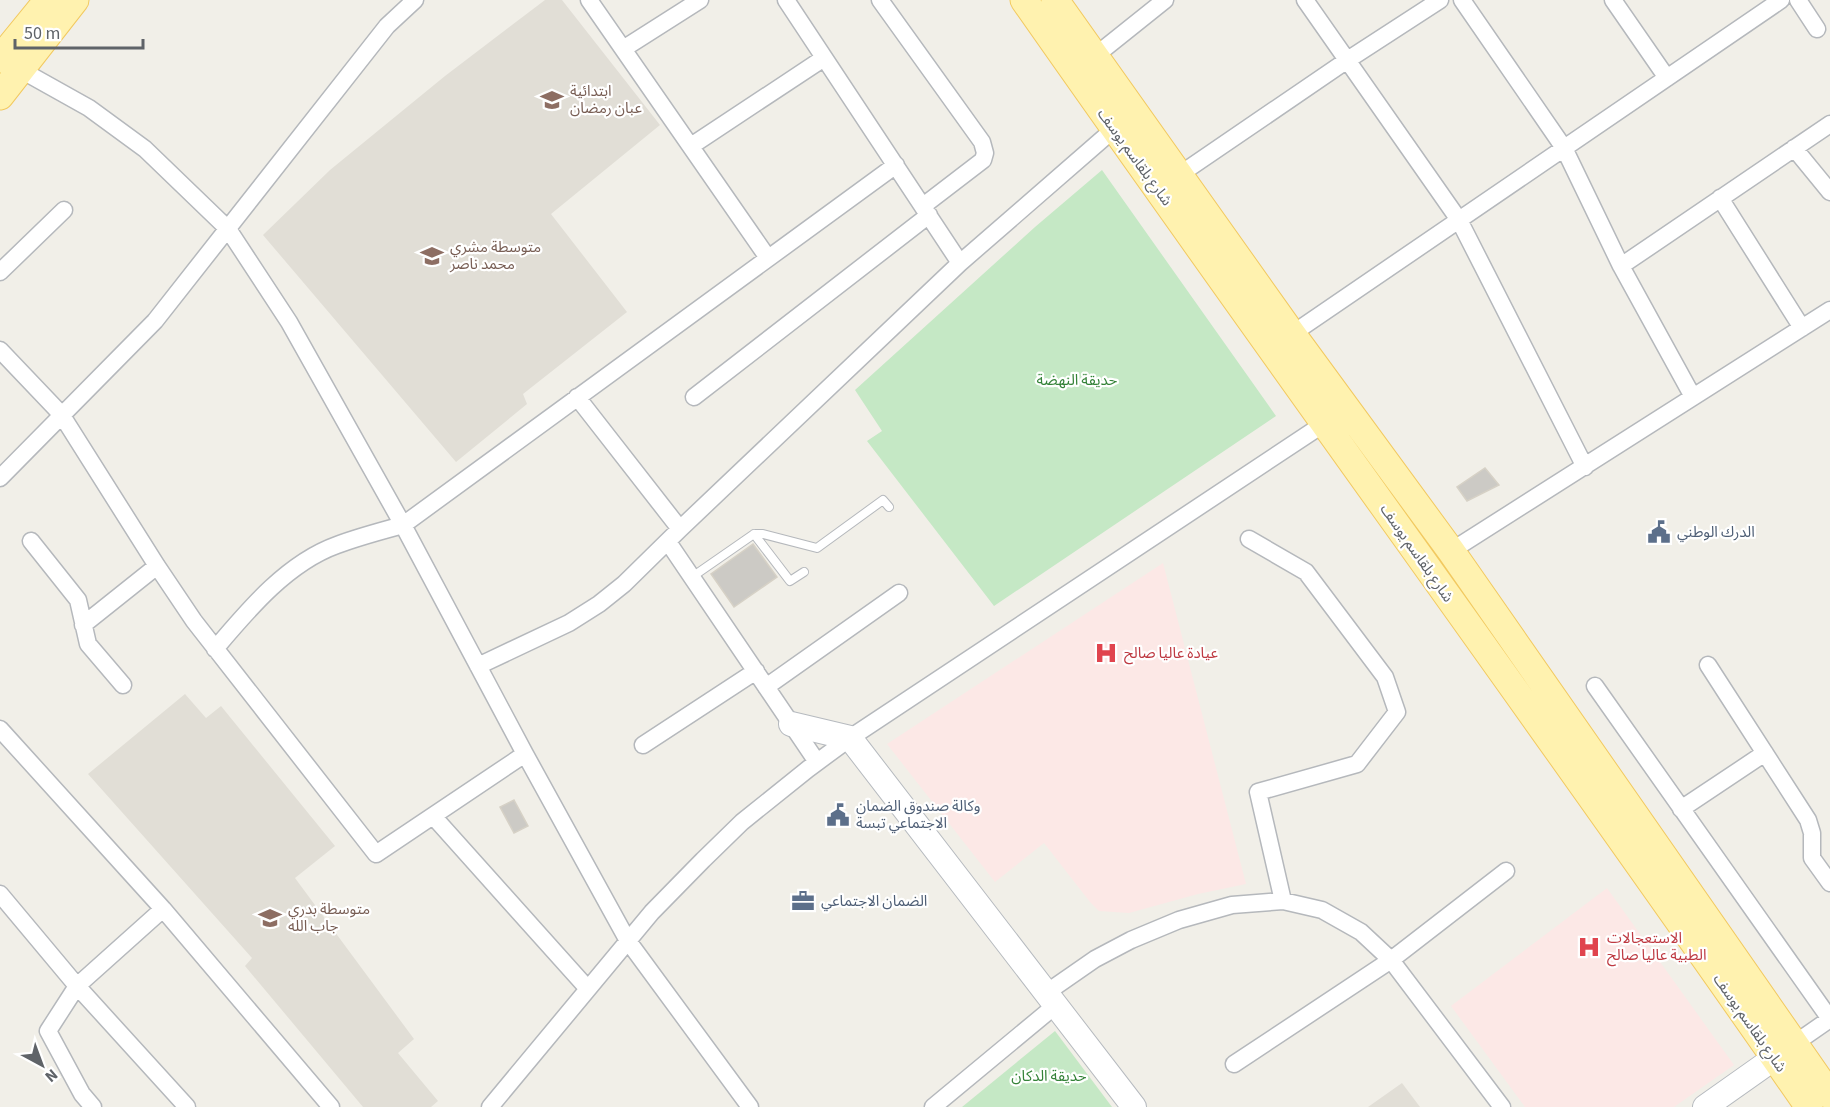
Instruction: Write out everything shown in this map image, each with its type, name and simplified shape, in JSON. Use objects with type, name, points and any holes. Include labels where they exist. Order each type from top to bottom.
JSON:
[{"type":"main road","points":[[0,96],[10,65],[48,0]]},
{"type":"main road","points":[[10,65],[75,0]]},
{"type":"main road","name":"شارع بلقاسم يوسف","points":[[1024,0],[1325,423],[1785,1051],[1830,1095]]},
{"type":"main road","name":"شارع بلقاسم يوسف","points":[[1055,0],[1292,334],[1452,551],[1785,1051],[1809,1107]]},
{"type":"street","points":[[0,478],[155,321],[387,26],[415,0]]},
{"type":"street","points":[[589,0],[768,258]]},
{"type":"street","points":[[623,49],[700,0]]},
{"type":"street","points":[[786,0],[960,263]]},
{"type":"street","points":[[694,397],[926,210],[983,160],[985,153],[982,142],[880,0]]},
{"type":"street","points":[[1095,56],[1165,0]]},
{"type":"street","points":[[1305,0],[1459,220],[1585,467]]},
{"type":"street","points":[[1179,175],[1440,0]]},
{"type":"street","points":[[1462,0],[1564,148],[1621,266],[1693,397]]},
{"type":"street","points":[[1613,0],[1667,78]]},
{"type":"street","points":[[1292,334],[1781,0]]},
{"type":"street","points":[[1798,0],[1817,29]]},
{"type":"street","points":[[691,146],[824,58]]},
{"type":"street","points":[[10,65],[89,108],[145,149],[228,229],[289,322],[403,525],[628,941],[750,1107]]},
{"type":"street","points":[[1621,266],[1830,124]]},
{"type":"street","points":[[478,666],[568,622],[599,604],[624,584],[960,263],[1114,129]]},
{"type":"street","points":[[1794,148],[1830,192]]},
{"type":"street","points":[[215,649],[267,590],[301,564],[334,545],[403,525],[897,165]]},
{"type":"street","points":[[1720,198],[1802,328]]},
{"type":"street","points":[[0,272],[64,210]]},
{"type":"street","points":[[1452,551],[1830,310]]},
{"type":"street","points":[[0,350],[61,414],[194,621],[376,854],[525,754]]},
{"type":"street","points":[[577,397],[680,529]]},
{"type":"street","points":[[490,1107],[652,912],[742,822],[850,738],[1325,423]]},
{"type":"street","points":[[1249,539],[1306,573],[1385,676],[1397,712],[1357,764],[1258,792],[1283,901]]},
{"type":"street","points":[[31,542],[78,600],[88,644],[123,685]]},
{"type":"street","points":[[668,542],[817,762]]},
{"type":"street","points":[[84,625],[157,566]]},
{"type":"street","points":[[766,687],[899,593]]},
{"type":"street","points":[[1708,665],[1808,820],[1812,833],[1812,858],[1830,884]]},
{"type":"street","points":[[643,745],[756,671]]},
{"type":"street","points":[[1595,686],[1830,1019],[1705,1107]]},
{"type":"street","points":[[791,724],[850,738],[1134,1107]]},
{"type":"street","points":[[0,729],[163,909],[331,1107]]},
{"type":"street","points":[[1682,808],[1765,753]]},
{"type":"street","points":[[433,816],[588,989]]},
{"type":"street","points":[[1234,1064],[1391,960],[1506,871]]},
{"type":"street","points":[[0,894],[77,986],[187,1107]]},
{"type":"street","points":[[933,1107],[1095,959],[1131,940],[1179,920],[1232,905],[1283,901],[1322,910],[1361,932],[1391,960],[1502,1107]]},
{"type":"street","points":[[93,1107],[82,1094],[48,1031],[77,986],[163,909]]},
{"type":"lane","points":[[692,577],[754,534],[764,534],[817,548],[883,500],[889,507]]},
{"type":"lane","points":[[754,534],[790,581],[804,572]]},
{"type":"shaded area","name":"متوسطة مشري محمد ناصر","points":[[545,0],[562,0],[660,125],[551,214],[627,312],[523,394],[527,404],[456,462],[263,235],[330,170],[445,76]]},
{"type":"shaded area","name":"عيادة عاليا صالح","points":[[1163,563],[1246,884],[1198,894],[1129,913],[1099,911],[1044,843],[995,882],[887,744]]},
{"type":"shaded area","name":"متوسطة بدري جاب الله","points":[[185,694],[206,718],[221,706],[335,846],[295,878],[414,1039],[398,1053],[438,1101],[431,1107],[363,1107],[245,966],[252,958],[88,774]]},
{"type":"shaded area","name":"الاستعجالات الطبية عاليا صالح","points":[[1607,888],[1734,1065],[1674,1107],[1525,1107],[1451,1006]]},
{"type":"shaded area","points":[[1402,1083],[1420,1107],[1368,1107]]},
{"type":"green space","name":"حديقة النهضة","points":[[1102,170],[1276,416],[994,606],[867,441],[882,431],[855,390],[1035,227]]},
{"type":"green space","name":"حديقة الدكان","points":[[1055,1031],[1112,1107],[962,1107]]},
{"type":"building","points":[[1485,468],[1499,485],[1467,501],[1457,487]]},
{"type":"building","points":[[753,544],[777,577],[734,607],[711,574]]},
{"type":"building","points":[[514,800],[528,826],[514,833],[500,807]]},
{"type":"place","name":"ابتدائية عبان رمضان","points":[[552,100]]},
{"type":"place","name":"متوسطة مشري محمد ناصر","points":[[432,256]]},
{"type":"place","name":"الدرك الوطني","points":[[1659,532]]},
{"type":"place","name":"عيادة عاليا صالح","points":[[1106,653]]},
{"type":"place","name":"وكالة صندوق الضمان الاجتماعي تبسة","points":[[838,815]]},
{"type":"place","name":"الضمان الاجتماعي","points":[[803,901]]},
{"type":"place","name":"متوسطة بدري جاب الله","points":[[270,918]]},
{"type":"place","name":"الاستعجالات الطبية عاليا صالح","points":[[1589,947]]}]
